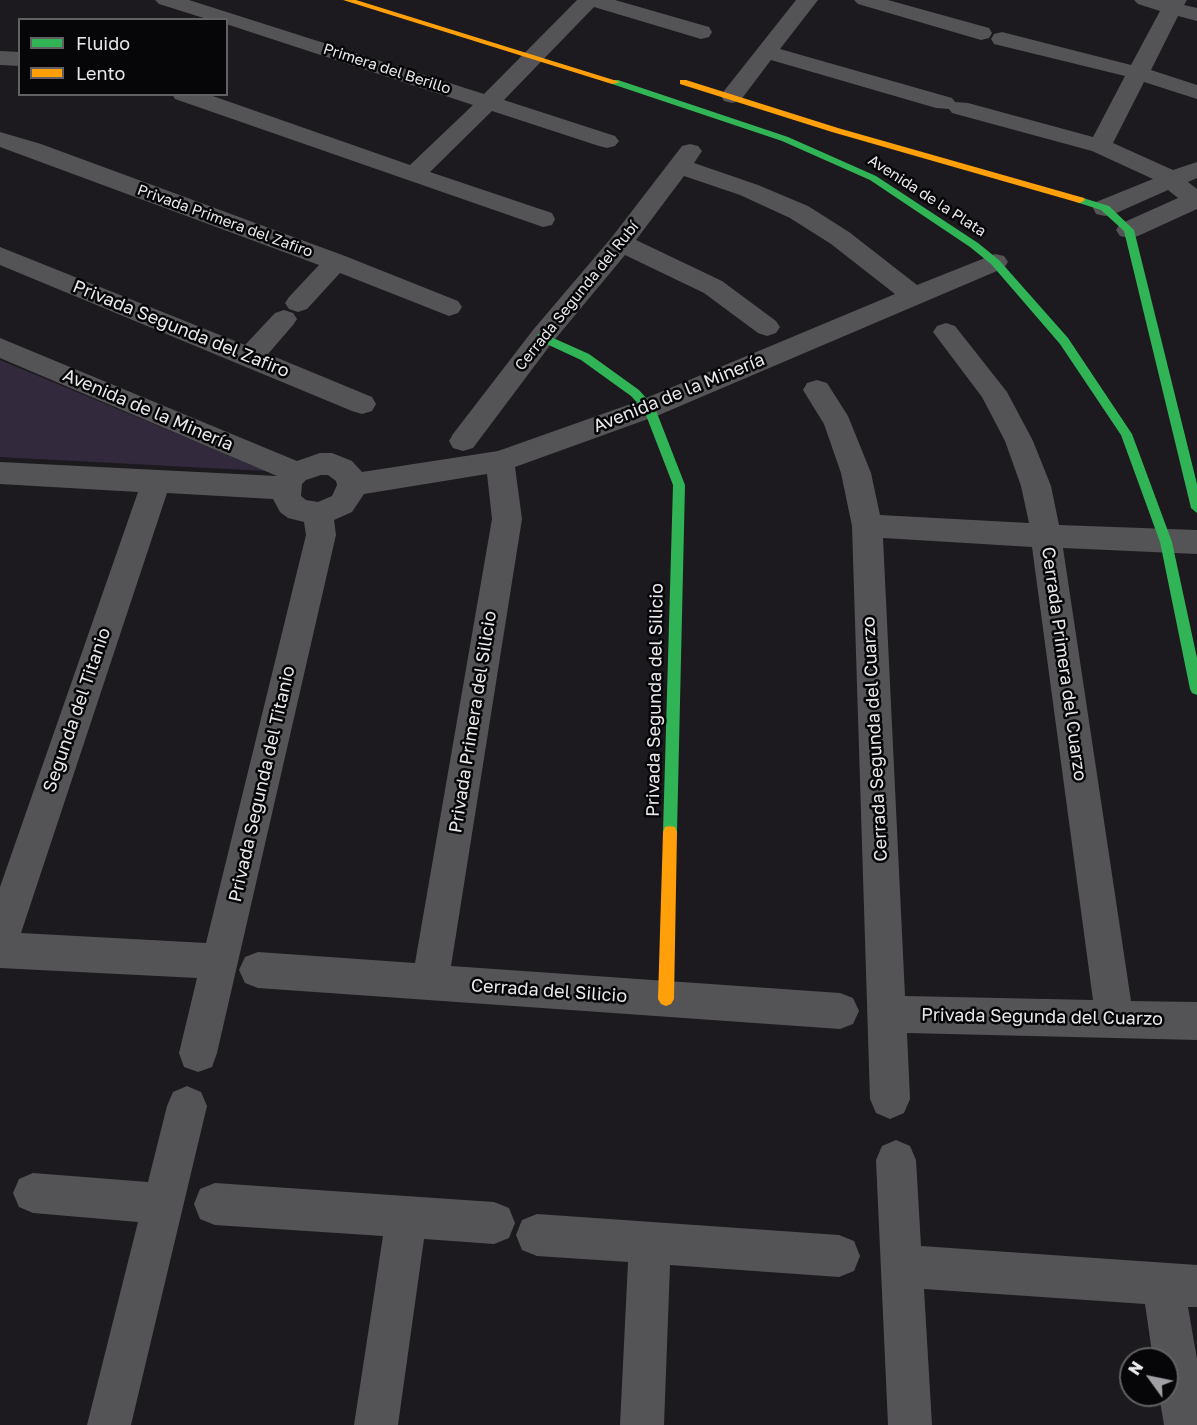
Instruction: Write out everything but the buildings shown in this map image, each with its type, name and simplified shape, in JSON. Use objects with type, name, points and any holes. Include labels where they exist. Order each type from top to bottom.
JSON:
[{"type":"street","name":"Primera del Berillo","points":[[166,0],[236,16],[607,141]]},
{"type":"street","name":"Avenida de la Plata","points":[[347,0],[544,47],[659,95],[816,152],[873,178],[974,244],[995,262],[1064,341],[1131,434],[1166,542],[1197,689]]},
{"type":"street","points":[[414,174],[590,0],[701,32]]},
{"type":"street","points":[[732,96],[807,0]]},
{"type":"street","points":[[865,0],[981,33]]},
{"type":"street","points":[[1145,0],[1174,3],[1197,15]]},
{"type":"street","points":[[1100,146],[1174,3]]},
{"type":"street","points":[[1002,39],[1138,73],[1197,92]]},
{"type":"street","points":[[767,52],[1100,146],[1172,180],[1196,200],[1130,230],[1172,432],[1197,508]]},
{"type":"street","points":[[0,57],[18,59]]},
{"type":"street","name":"Avenida de la Plata","points":[[674,79],[835,130],[1043,188],[1105,208],[1130,230]]},
{"type":"street","points":[[189,96],[543,219]]},
{"type":"street","points":[[816,152],[835,130]]},
{"type":"street","name":"Privada Primera del Zafiro","points":[[0,139],[33,149],[336,262],[449,307]]},
{"type":"street","name":"Cerrada Segunda del Rubí","points":[[464,441],[542,337],[621,243],[685,159],[799,212],[840,238],[914,296]]},
{"type":"street","points":[[1105,208],[1197,169]]},
{"type":"street","points":[[621,243],[713,287],[767,327]]},
{"type":"street","name":"Privada Segunda del Zafiro","points":[[0,255],[362,404]]},
{"type":"street","points":[[249,357],[336,262]]},
{"type":"street","name":"Avenida de la Minería","points":[[352,485],[500,461],[649,408],[995,262]]},
{"type":"street","name":"Cerrada Primera del Cuarzo","points":[[946,332],[993,392],[1018,441],[1036,486],[1046,536],[1116,1020]]},
{"type":"street","points":[[542,337],[585,357],[635,393],[649,408]]},
{"type":"street","name":"Avenida de la Minería","points":[[0,347],[291,481]]},
{"type":"street","name":"Cerrada Segunda del Cuarzo","points":[[817,390],[838,423],[856,472],[867,526],[890,1099]]},
{"type":"street","name":"Privada Segunda del Silicio","points":[[649,408],[679,485],[666,999]]},
{"type":"street","name":"Privada Primera del Silicio","points":[[430,983],[507,519],[500,461]]},
{"type":"street","points":[[0,473],[156,482],[291,481],[307,466],[332,464],[349,476],[352,485],[349,495],[342,504],[331,510],[307,513],[290,504],[291,481]]},
{"type":"street","name":"Segunda del Titanio","points":[[0,940],[156,482]]},
{"type":"street","name":"Privada Segunda del Titanio","points":[[198,1053],[321,535],[318,513]]},
{"type":"street","points":[[867,526],[1197,542]]},
{"type":"street","points":[[0,950],[220,961]]},
{"type":"street","name":"Cerrada del Silicio","points":[[258,970],[840,1011]]},
{"type":"street","name":"Privada Segunda del Cuarzo","points":[[888,1014],[1197,1021]]},
{"type":"street","points":[[110,1425],[187,1106]]},
{"type":"street","points":[[896,1160],[910,1425]]},
{"type":"street","points":[[33,1193],[163,1204]]},
{"type":"street","points":[[215,1204],[494,1223]]},
{"type":"street","points":[[376,1425],[407,1216]]},
{"type":"street","points":[[537,1235],[839,1256]]},
{"type":"street","points":[[642,1425],[650,1243]]},
{"type":"street","points":[[901,1266],[1180,1285],[1186,1425]]},
{"type":"shaded area","points":[[0,360],[266,471],[0,457]]},
{"type":"traffic: fast","points":[[615,82],[785,139],[873,178],[974,245],[995,262],[1064,341],[1126,434],[1166,542],[1197,689]]},
{"type":"traffic: fast","points":[[1080,200],[1105,208],[1129,230],[1197,508]]},
{"type":"traffic: fast","points":[[542,337],[585,357],[635,393],[649,408],[679,485],[670,832]]},
{"type":"traffic: slow","points":[[347,0],[615,82]]},
{"type":"traffic: slow","points":[[683,82],[835,130],[1080,200]]},
{"type":"traffic: slow","points":[[666,999],[670,832]]}]
